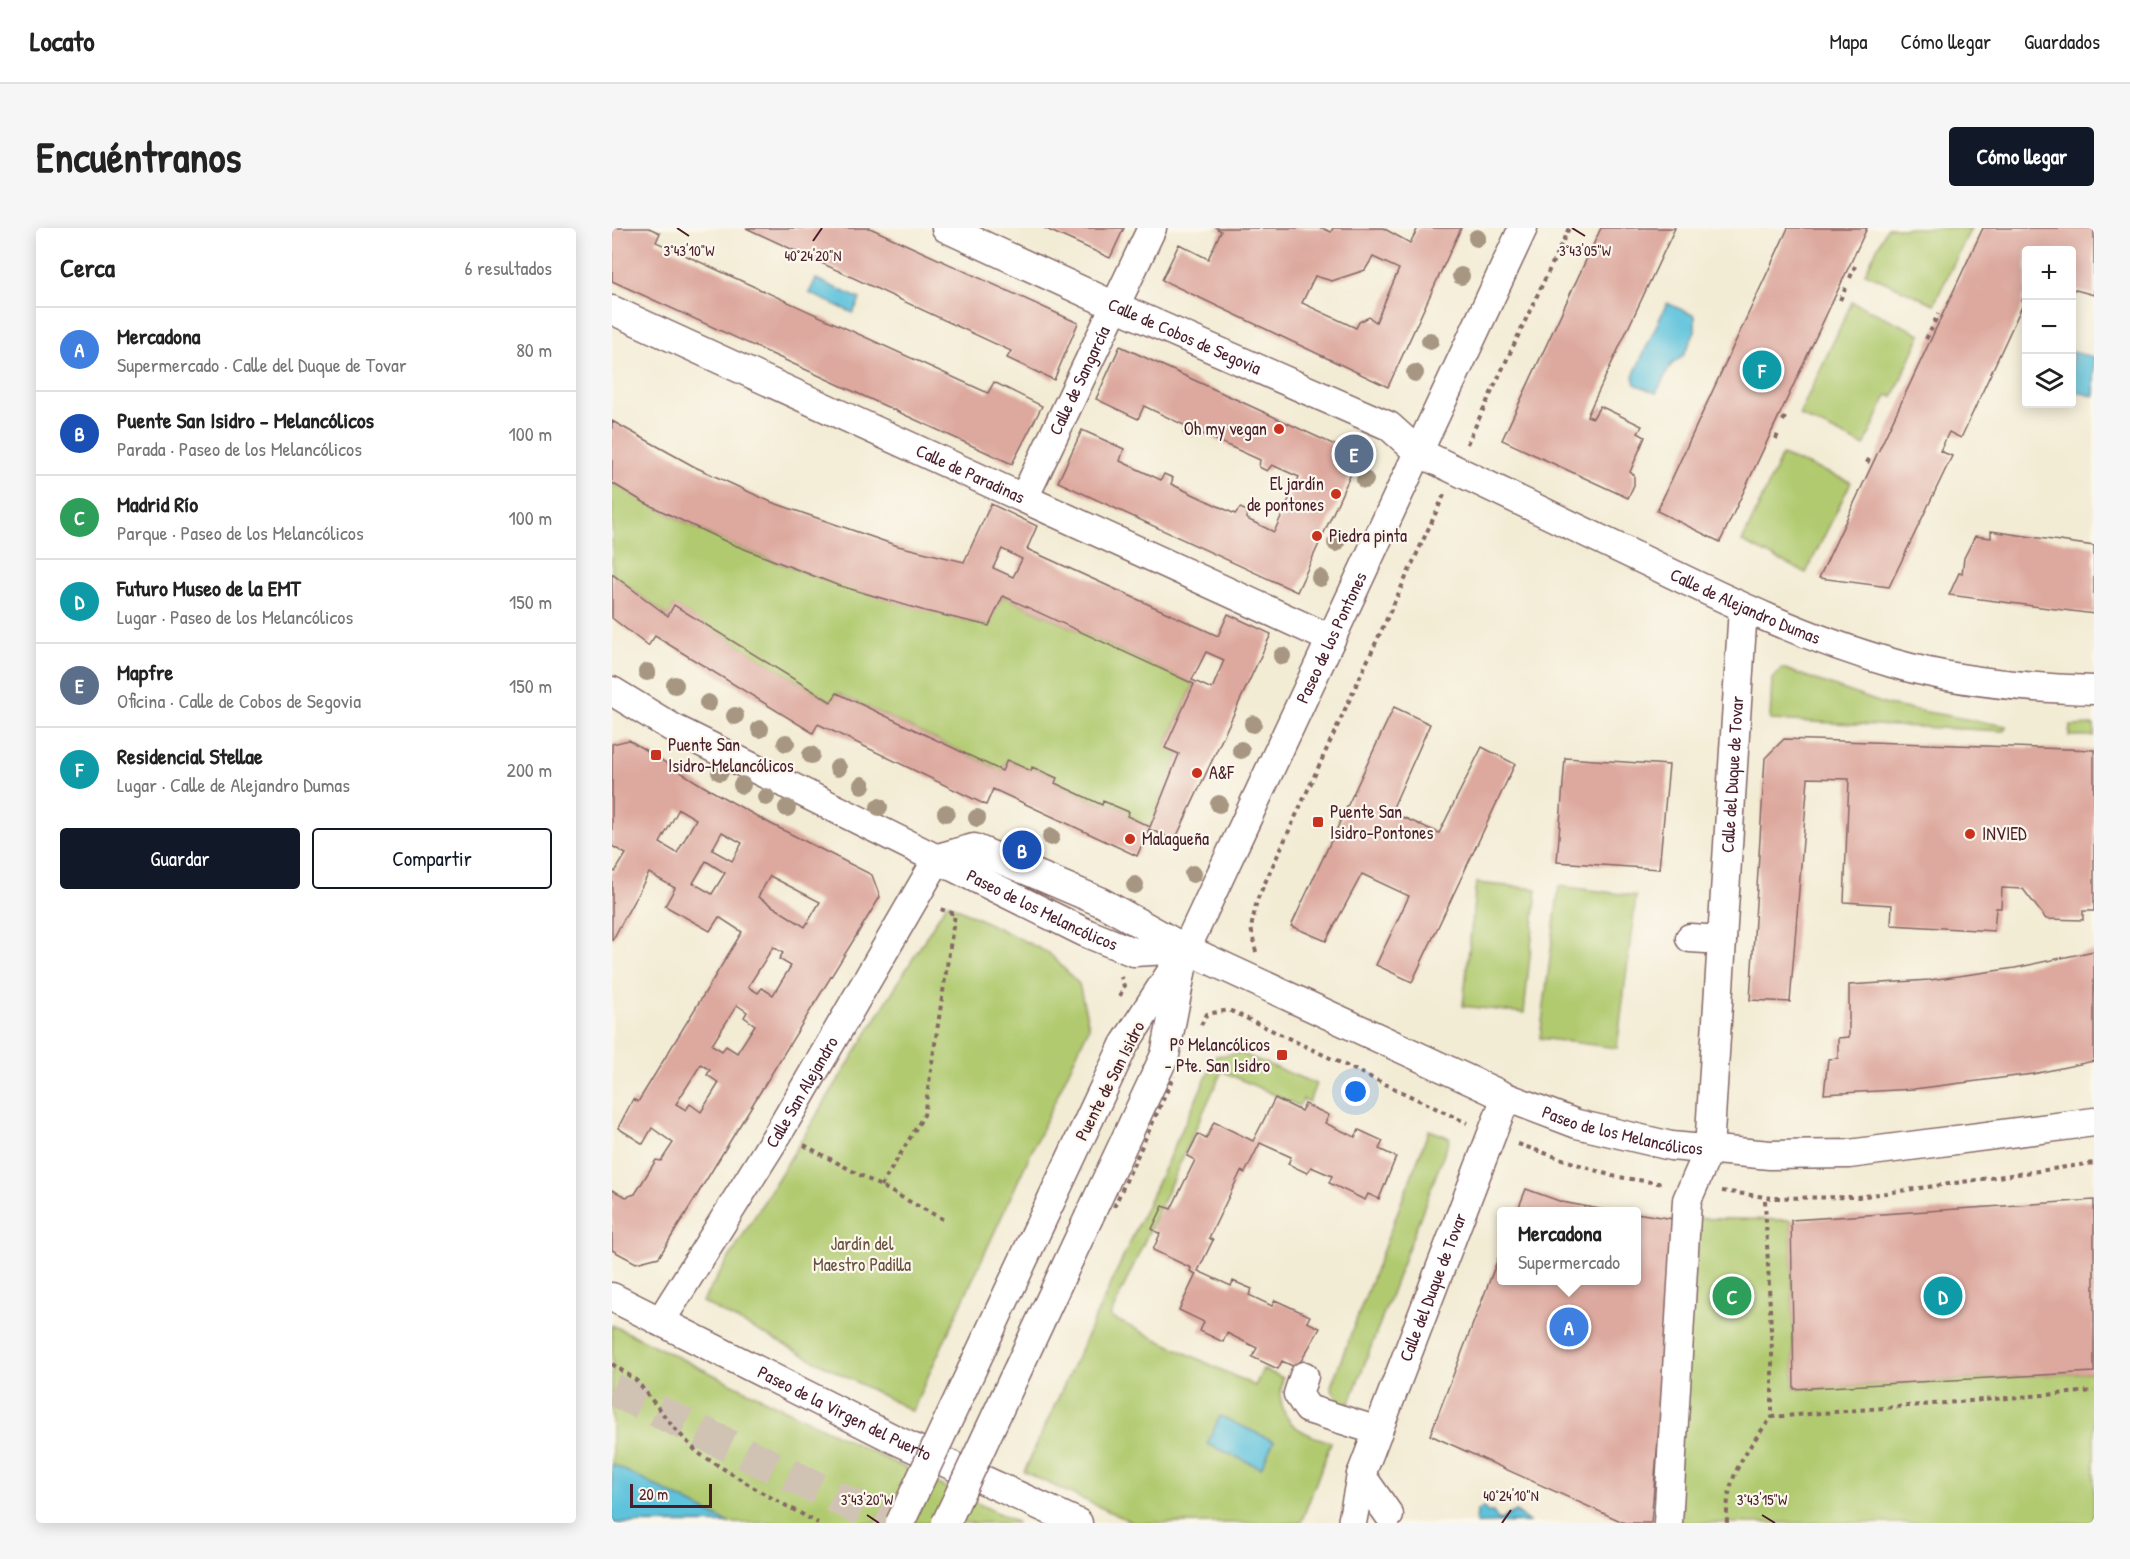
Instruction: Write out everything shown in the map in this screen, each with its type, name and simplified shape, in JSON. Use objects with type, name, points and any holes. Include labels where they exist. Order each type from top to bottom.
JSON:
[{"type":"street","name":"Calle de Cobos de Segovia","points":[[946,228],[1115,306],[1389,426],[1418,452]]},
{"type":"street","name":"Calle de Sangarcía","points":[[1024,498],[1152,228]]},
{"type":"street","name":"Paseo de los Pontones","points":[[1186,949],[1523,228]]},
{"type":"street","name":"Calle de Paradinas","points":[[612,310],[1331,639]]},
{"type":"street","name":"Calle de Alejandro Dumas","points":[[1418,452],[1743,608],[1804,634],[1893,663],[1966,679],[2034,688],[2094,690]]},
{"type":"street","name":"Calle del Duque de Tovar","points":[[1709,1150],[1743,608]]},
{"type":"street","points":[[612,691],[673,728],[938,858]]},
{"type":"street","name":"Paseo de los Melancólicos","points":[[938,858],[974,849],[1101,902],[1186,949],[1506,1097],[1577,1124],[1671,1146],[1770,1155],[1849,1154],[2094,1122]]},
{"type":"street","name":"Calle San Alejandro","points":[[660,1322],[779,1132],[938,858]]},
{"type":"street","points":[[1690,938],[1722,940]]},
{"type":"street","name":"Puente de San Isidro","points":[[900,1523],[1124,1045],[1186,949]]},
{"type":"street","name":"Puente de San Isidro","points":[[946,1523],[1172,1070],[1171,1031],[1186,949]]},
{"type":"street","name":"Calle del Duque de Tovar","points":[[1354,1523],[1361,1475],[1506,1097]]},
{"type":"street","points":[[1668,1523],[1687,1200],[1709,1150]]},
{"type":"street","name":"Paseo de la Virgen del Puerto","points":[[612,1297],[896,1440],[1077,1523]]},
{"type":"street","points":[[1304,1376],[1298,1394],[1308,1409],[1378,1431]]},
{"type":"street","name":"Calle del Duque de Tovar","points":[[1361,1475],[1393,1519]]},
{"type":"street","name":"Calle del Duque de Tovar","points":[[1354,1523],[1370,1514],[1393,1519]]},
{"type":"path","points":[[1466,446],[1569,228]]},
{"type":"path","points":[[1850,278],[1855,266]]},
{"type":"path","points":[[1840,300],[1847,285]]},
{"type":"path","points":[[1926,339],[1938,314]]},
{"type":"path","points":[[1783,421],[1787,413]]},
{"type":"path","points":[[1776,439],[1779,431]]},
{"type":"path","points":[[1867,463],[1871,455]]},
{"type":"path","points":[[1257,950],[1251,928],[1257,900],[1445,492]]},
{"type":"path","points":[[881,1186],[924,1115],[956,914]]},
{"type":"path","points":[[1198,1032],[1208,1014],[1229,1010],[1474,1127]]},
{"type":"path","points":[[779,1132],[946,1221]]},
{"type":"path","points":[[1727,1523],[1726,1501],[1733,1477],[1749,1447],[1772,1417],[1772,1352],[1765,1200]]},
{"type":"path","points":[[612,1364],[636,1380],[674,1428],[698,1453],[761,1492],[818,1523]]},
{"type":"path","points":[[1772,1417],[2094,1391]]},
{"type":"green space","points":[[1887,228],[1971,228],[1934,304],[1865,273]]},
{"type":"green space","points":[[1852,302],[1921,334],[1893,397],[1887,395],[1864,446],[1799,415]]},
{"type":"green space","points":[[1782,455],[1851,482],[1806,573],[1742,542]]},
{"type":"green space","points":[[612,483],[701,530],[748,551],[842,586],[988,626],[1003,596],[1194,684],[1165,747],[1179,754],[1150,827],[1127,816],[1128,812],[1104,801],[1102,805],[1055,783],[1056,778],[1033,767],[1031,771],[1007,760],[1002,771],[837,693],[831,702],[674,606],[668,616],[612,574]]},
{"type":"green space","points":[[1782,668],[1887,705],[2006,726],[2005,731],[1770,720],[1772,679]]},
{"type":"green space","points":[[2094,725],[2094,736],[2069,736],[2070,726]]},
{"type":"green space","points":[[1476,883],[1537,889],[1524,1013],[1463,1006]]},
{"type":"green space","points":[[1559,886],[1636,896],[1617,1048],[1540,1038]]},
{"type":"green space","name":"Jardín del Maestro Padilla","points":[[947,903],[1049,953],[1079,984],[1089,1027],[912,1411],[702,1302]]},
{"type":"green space","points":[[1240,1053],[1316,1084],[1309,1102],[1303,1099],[1299,1106],[1222,1071],[1110,1317],[1255,1386],[1263,1369],[1283,1378],[1282,1403],[1284,1413],[1290,1421],[1297,1428],[1331,1442],[1301,1523],[1134,1523],[1024,1472],[1216,1056]]},
{"type":"green space","points":[[1429,1130],[1450,1138],[1349,1405],[1336,1398],[1331,1386]]},
{"type":"green space","points":[[1677,1218],[1791,1220],[1794,1389],[2094,1372],[2094,1523],[1655,1523]]},
{"type":"green space","points":[[612,1325],[1018,1523],[612,1523]]},
{"type":"water","points":[[816,279],[860,299],[853,313],[809,293]]},
{"type":"water","points":[[1667,303],[1695,316],[1695,332],[1683,356],[1671,365],[1656,393],[1635,384],[1633,376]]},
{"type":"water","points":[[2076,353],[2094,357],[2094,396],[2076,392]]},
{"type":"water","points":[[1220,1416],[1274,1441],[1261,1468],[1207,1444]]},
{"type":"water","points":[[612,1464],[729,1523],[612,1523]]},
{"type":"water","points":[[1483,1507],[1487,1512],[1493,1512],[1499,1521],[1515,1511],[1529,1522],[1476,1523],[1477,1511]]},
{"type":"building","points":[[612,228],[649,228],[660,233],[656,242],[988,393],[994,382],[1042,406],[1012,464],[612,281]]},
{"type":"building","points":[[746,228],[870,228],[1078,323],[1054,380],[1007,358],[1011,351]]},
{"type":"building","points":[[1044,228],[1124,228],[1110,258]]},
{"type":"building","points":[[1216,228],[1322,228],[1331,232],[1333,228],[1383,228],[1410,243],[1418,228],[1461,228],[1388,387],[1162,280],[1179,244],[1208,259],[1221,231]],"holes":[[[1373,257],[1399,269],[1376,322],[1369,317],[1359,322],[1356,328],[1302,303],[1315,276],[1332,281],[1365,270]]]},
{"type":"building","points":[[1601,228],[1675,228],[1587,416],[1593,418],[1600,406],[1642,426],[1638,433],[1645,437],[1630,472],[1634,475],[1634,485],[1628,498],[1502,440]]},
{"type":"building","points":[[1788,228],[1867,228],[1720,542],[1657,511]]},
{"type":"building","points":[[1983,228],[2094,228],[2094,295],[2076,290],[2076,246],[2022,246],[2022,306],[1961,438],[1949,432],[1940,451],[1952,456],[1889,587],[1819,578]]},
{"type":"building","points":[[1120,346],[1359,456],[1297,592],[1058,482],[1082,430],[1124,449],[1120,461],[1161,480],[1164,474],[1173,478],[1171,484],[1235,514],[1240,508],[1247,511],[1247,519],[1274,532],[1299,477],[1272,465],[1267,471],[1259,467],[1260,460],[1196,431],[1192,437],[1183,433],[1186,426],[1144,406],[1138,419],[1096,399]]},
{"type":"building","points":[[612,421],[695,467],[771,502],[898,546],[964,562],[991,504],[1037,526],[1027,549],[1218,636],[1228,614],[1271,634],[1175,840],[1149,829],[1137,856],[993,789],[986,805],[818,724],[813,733],[655,636],[648,646],[612,618],[612,574],[668,616],[674,605],[831,702],[837,693],[1002,771],[1007,760],[1031,771],[1032,767],[1057,778],[1055,783],[1102,805],[1103,801],[1129,812],[1127,816],[1150,827],[1179,754],[1165,748],[1194,684],[1003,596],[989,626],[925,611],[837,585],[729,543],[645,503],[612,483]],"holes":[[[1002,549],[1022,559],[1013,577],[993,568]],[[1206,652],[1224,660],[1212,689],[1192,680]]]},
{"type":"building","points":[[1991,531],[2094,546],[2094,614],[1949,595],[1959,573],[1962,574],[1964,558],[1975,536],[1991,538]]},
{"type":"building","points":[[1394,707],[1430,724],[1391,812],[1439,833],[1482,747],[1515,764],[1412,982],[1376,965],[1409,896],[1362,874],[1326,941],[1291,926]]},
{"type":"building","name":"INVIED","points":[[1784,739],[2094,750],[2094,911],[2083,911],[2083,920],[2046,919],[2023,889],[2002,888],[2001,908],[1996,908],[1994,931],[1891,925],[1892,905],[1844,902],[1849,779],[1808,778],[1790,1002],[1750,1000],[1765,758]]},
{"type":"building","points":[[629,740],[703,786],[771,824],[872,875],[880,897],[659,1257],[636,1263],[612,1250],[612,1190],[626,1197],[635,1194],[656,1160],[661,1161],[673,1143],[652,1128],[643,1144],[618,1128],[633,1099],[638,1102],[742,932],[719,917],[710,931],[665,906],[675,888],[649,873],[612,941],[612,870],[615,872],[626,854],[612,846],[612,744]],"holes":[[[679,809],[696,819],[677,853],[660,843]],[[722,832],[742,843],[732,861],[712,850]],[[706,861],[725,873],[712,894],[693,883]],[[770,876],[820,902],[805,927],[758,897]],[[773,947],[783,953],[779,959],[791,966],[773,995],[762,988],[758,993],[748,987]],[[737,1005],[747,1012],[744,1017],[755,1025],[737,1053],[726,1046],[722,1051],[712,1045]],[[701,1064],[710,1070],[707,1075],[719,1083],[701,1112],[690,1104],[686,1110],[676,1104]]]},
{"type":"building","points":[[1565,758],[1669,765],[1659,869],[1557,862]]},
{"type":"building","points":[[2094,951],[2094,1061],[2033,1074],[1914,1089],[1824,1094],[1828,1059],[1838,1058],[1838,1038],[1849,1037],[1849,985],[1930,980],[2015,968]]},
{"type":"building","points":[[1275,1098],[1301,1111],[1305,1104],[1329,1115],[1325,1123],[1355,1137],[1359,1130],[1383,1141],[1379,1149],[1396,1157],[1379,1199],[1368,1194],[1365,1200],[1329,1183],[1332,1176],[1311,1167],[1307,1173],[1288,1164],[1291,1157],[1260,1143],[1245,1173],[1241,1171],[1209,1238],[1213,1240],[1198,1271],[1231,1286],[1233,1281],[1252,1289],[1249,1295],[1272,1306],[1275,1300],[1310,1316],[1307,1322],[1320,1328],[1297,1368],[1282,1361],[1278,1369],[1252,1357],[1257,1348],[1227,1333],[1223,1342],[1200,1331],[1204,1322],[1179,1310],[1196,1274],[1190,1271],[1191,1268],[1153,1250],[1160,1234],[1152,1229],[1163,1206],[1171,1209],[1195,1160],[1187,1156],[1198,1134],[1206,1139],[1214,1122],[1253,1141]]},
{"type":"building","points":[[1526,1189],[1562,1202],[1589,1207],[1519,1207]]},
{"type":"building","points":[[2094,1200],[2094,1372],[1794,1389],[1791,1220]]},
{"type":"building","points":[[1641,1214],[1673,1219],[1672,1275],[1651,1523],[1625,1523],[1430,1435],[1497,1261],[1497,1285],[1641,1285]]},
{"type":"tunnel","points":[[612,1389],[889,1523]]},
{"type":"place","name":"Residencial Stellae","points":[[1762,370]]},
{"type":"place","name":"Oh my vegan","points":[[1279,429]]},
{"type":"place","name":"Mapfre","points":[[1354,454]]},
{"type":"place","name":"El jardín de pontones","points":[[1336,494]]},
{"type":"place","name":"Piedra pinta","points":[[1317,536]]},
{"type":"place","name":"Puente San Isidro-Melancólicos","points":[[656,755]]},
{"type":"place","name":"A&F","points":[[1197,773]]},
{"type":"place","name":"Puente San Isidro-Pontones","points":[[1318,822]]},
{"type":"place","name":"INVIED","points":[[1970,834]]},
{"type":"place","name":"Malagueña","points":[[1130,839]]},
{"type":"place","name":"Puente San Isidro - Melancólicos","points":[[1022,850]]},
{"type":"place","name":"Pº Melancólicos - Pte. San Isidro","points":[[1282,1055]]},
{"type":"place","name":"Madrid Río","points":[[1732,1296]]},
{"type":"place","name":"Futuro Museo de la EMT","points":[[1943,1296]]},
{"type":"place","name":"Mercadona","points":[[1569,1327]]}]
